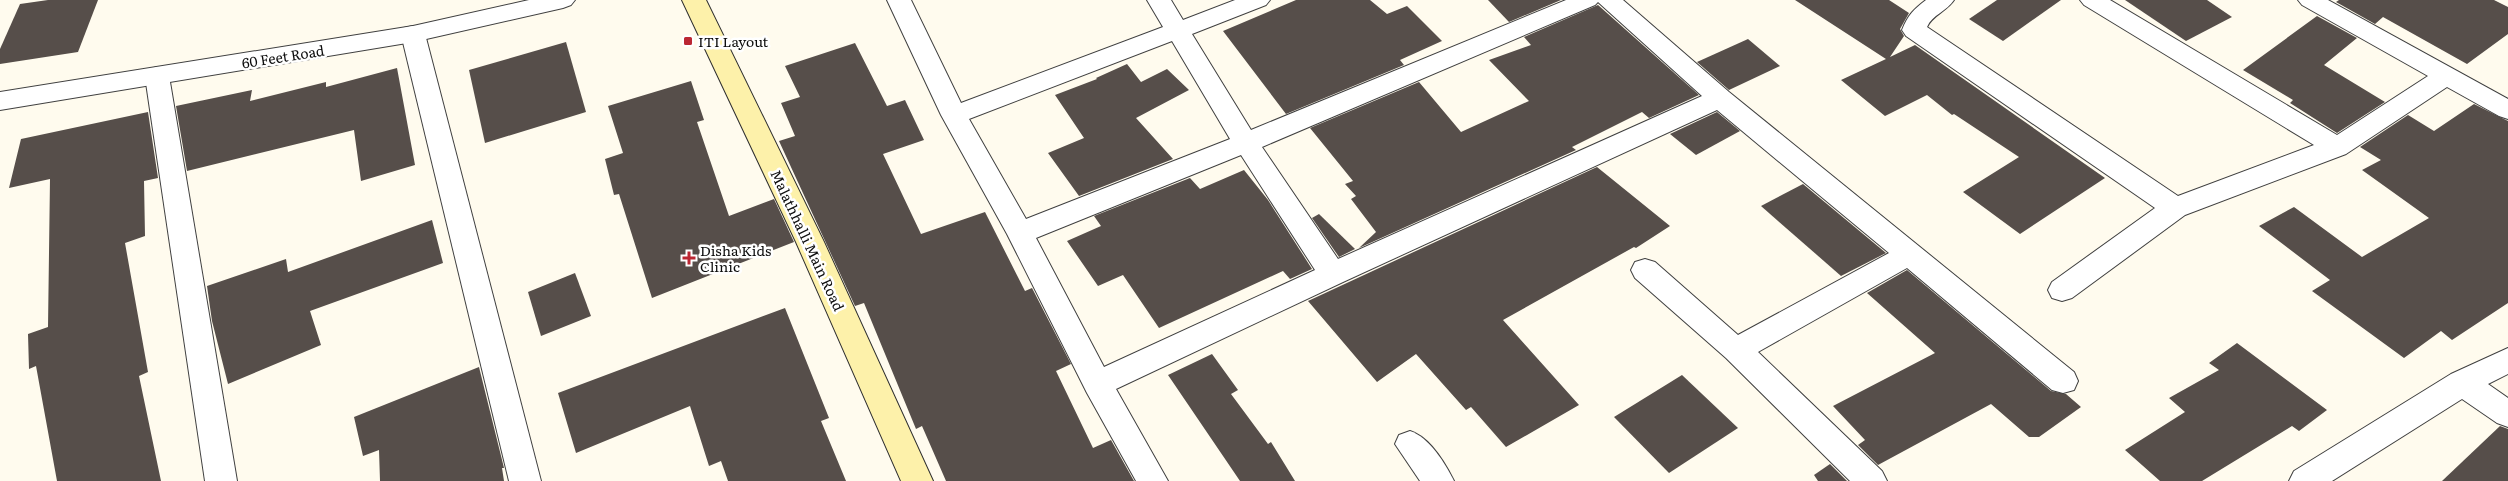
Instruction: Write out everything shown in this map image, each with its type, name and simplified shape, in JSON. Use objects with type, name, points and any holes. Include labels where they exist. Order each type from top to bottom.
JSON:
[{"type":"main road","name":"Malathhalli Main Road","points":[[694,0],[810,242],[917,481]]},
{"type":"street","name":"60 Feet Road","points":[[0,101],[413,34],[563,0]]},
{"type":"street","points":[[1159,0],[1246,143],[1333,274]]},
{"type":"street","points":[[954,115],[1258,0]]},
{"type":"street","points":[[1020,233],[1246,143],[1587,0]]},
{"type":"street","points":[[1608,0],[1720,98],[2063,381]]},
{"type":"street","points":[[1942,0],[1919,16],[1914,30],[2175,208]]},
{"type":"street","points":[[2092,0],[2337,147]]},
{"type":"street","points":[[2310,0],[2508,110]]},
{"type":"street","points":[[905,1],[954,115],[1020,233],[1098,384],[1152,481]]},
{"type":"street","points":[[413,34],[525,481]]},
{"type":"street","points":[[157,76],[221,481]]},
{"type":"street","points":[[2062,290],[2175,208],[2337,147],[2446,76]]},
{"type":"street","points":[[1098,384],[1333,274],[1720,98]]},
{"type":"street","points":[[1736,350],[1908,255]]},
{"type":"street","points":[[1645,270],[1736,350],[1871,481]]},
{"type":"street","points":[[2305,481],[2462,383],[2508,360]]},
{"type":"street","points":[[2462,383],[2508,414]]},
{"type":"street","points":[[1410,444],[1438,481]]},
{"type":"building","points":[[48,0],[98,0],[78,52],[0,64],[0,49],[20,4]]},
{"type":"building","points":[[1296,0],[1370,0],[1387,14],[1407,6],[1442,41],[1400,60],[1404,65],[1286,114],[1223,31]]},
{"type":"building","points":[[1488,0],[1561,0],[1509,22]]},
{"type":"building","points":[[1795,0],[1889,0],[1909,13],[1900,29],[1904,36],[1890,57],[1915,45],[2105,178],[2020,234],[1963,192],[2019,157],[1954,114],[1952,115],[1927,95],[1885,116],[1841,80],[1886,59]]},
{"type":"building","points":[[1997,0],[2061,0],[2003,41],[1969,19]]},
{"type":"building","points":[[2125,0],[2207,0],[2232,17],[2186,41]]},
{"type":"building","points":[[2339,0],[2494,0],[2508,7],[2508,34],[2467,64],[2383,17],[2375,24],[2336,2]]},
{"type":"building","points":[[1598,5],[1699,95],[1649,118],[1642,112],[1572,147],[1576,150],[1359,248],[1376,232],[1351,199],[1356,196],[1345,184],[1353,181],[1310,128],[1419,82],[1461,132],[1529,101],[1489,60],[1531,45],[1524,37]]},
{"type":"building","points":[[2317,16],[2357,38],[2324,65],[2385,102],[2337,133],[2290,103],[2293,100],[2243,70]]},
{"type":"building","points":[[1748,39],[1780,66],[1729,90],[1697,62]]},
{"type":"building","points":[[566,42],[586,112],[485,143],[469,70]]},
{"type":"building","points":[[855,43],[887,106],[905,100],[924,140],[883,154],[921,234],[985,212],[1025,291],[1032,288],[1071,364],[1056,371],[1093,448],[1111,440],[1134,481],[946,481],[922,426],[916,429],[864,303],[855,306],[779,141],[795,136],[781,103],[800,97],[785,66]]},
{"type":"building","points":[[1127,64],[1141,82],[1167,69],[1189,90],[1136,118],[1173,159],[1079,196],[1048,153],[1084,138],[1055,95],[1097,79]]},
{"type":"building","points":[[397,68],[415,165],[361,181],[354,130],[187,171],[176,106],[252,90],[250,101],[326,82],[326,87]]},
{"type":"building","points":[[691,81],[704,120],[697,122],[729,216],[774,199],[794,242],[652,298],[619,194],[614,195],[605,159],[623,153],[608,106]]},
{"type":"building","points":[[2474,104],[2508,121],[2508,303],[2452,340],[2441,331],[2404,358],[2312,291],[2330,280],[2259,226],[2294,207],[2362,257],[2429,218],[2362,170],[2381,160],[2360,147],[2408,115],[2434,131]]},
{"type":"building","points":[[148,112],[158,178],[144,181],[145,236],[125,243],[148,372],[139,376],[161,481],[57,481],[36,366],[29,369],[28,334],[48,327],[50,179],[9,188],[21,139]]},
{"type":"building","points":[[1717,112],[1740,131],[1696,155],[1670,134]]},
{"type":"building","points":[[1597,167],[1670,226],[1636,248],[1634,247],[1503,320],[1579,405],[1506,447],[1471,407],[1466,410],[1416,354],[1377,382],[1308,301]]},
{"type":"building","points":[[1244,170],[1268,200],[1312,269],[1290,279],[1283,271],[1159,328],[1123,275],[1098,286],[1067,241],[1101,226],[1094,216],[1190,178],[1200,189]]},
{"type":"building","points":[[1803,184],[1886,253],[1841,276],[1761,206]]},
{"type":"building","points":[[1319,214],[1355,249],[1339,257],[1312,218]]},
{"type":"building","points":[[432,220],[443,263],[310,311],[321,345],[228,384],[212,321],[207,286],[286,259],[288,272]]},
{"type":"building","points":[[1907,270],[2051,391],[2066,394],[2081,407],[2039,437],[2029,437],[1991,404],[1878,465],[1858,445],[1865,440],[1833,406],[1935,353],[1867,293]]},
{"type":"building","points":[[575,273],[591,316],[541,336],[528,292]]},
{"type":"building","points":[[785,308],[829,418],[821,421],[846,481],[728,481],[721,461],[709,466],[690,406],[576,453],[558,393]]},
{"type":"building","points":[[2237,343],[2327,410],[2299,431],[2292,426],[2202,481],[2160,481],[2125,450],[2185,412],[2169,398],[2219,370],[2209,363]]},
{"type":"building","points":[[1212,354],[1238,390],[1231,394],[1268,444],[1271,442],[1295,481],[1240,481],[1168,375]]},
{"type":"building","points":[[479,367],[504,468],[502,468],[504,481],[380,481],[379,450],[363,456],[354,417]]},
{"type":"building","points":[[1682,375],[1738,428],[1669,473],[1614,417]]},
{"type":"building","points":[[2500,426],[2508,429],[2508,481],[2442,481]]},
{"type":"building","points":[[1830,464],[1847,481],[1818,481],[1814,475]]},
{"type":"place","name":"ITI Layout","points":[[688,41]]},
{"type":"place","name":"Disha Kids Clinic","points":[[689,258]]}]
